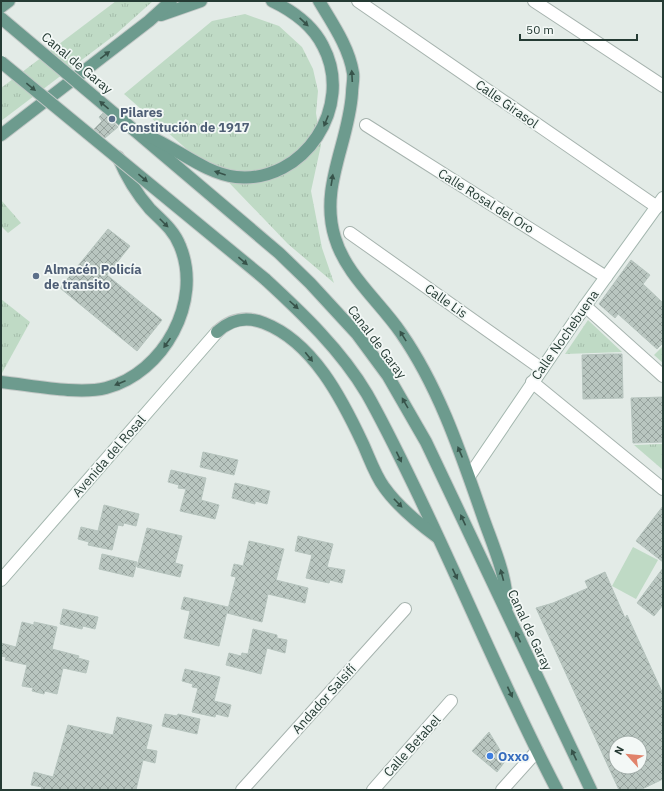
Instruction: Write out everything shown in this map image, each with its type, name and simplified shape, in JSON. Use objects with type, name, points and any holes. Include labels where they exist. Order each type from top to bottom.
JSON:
[{"type":"main road","points":[[1,8],[9,1]]},
{"type":"main road","points":[[1,135],[149,21],[171,1]]},
{"type":"main road","points":[[149,21],[182,7],[201,1]]},
{"type":"main road","points":[[134,130],[173,148],[214,171],[236,177],[260,176],[273,173],[296,160],[316,140],[328,117],[332,94],[332,83],[328,58],[317,35],[296,14],[272,1]]},
{"type":"main road","points":[[320,1],[345,47],[353,74],[351,114],[335,165],[329,201],[330,219],[335,240],[345,260],[401,333],[428,378],[470,475],[497,556],[507,594],[507,614]]},
{"type":"main road","name":"Canal de Garay","points":[[1,18],[279,253],[340,314],[357,334],[388,376],[426,442],[591,790]]},
{"type":"main road","points":[[1,62],[265,279],[309,319],[338,355],[366,393],[438,538],[537,751],[557,790]]},
{"type":"main road","points":[[1,382],[94,390],[117,384],[130,378],[152,362],[171,337],[183,309],[185,294],[184,262],[180,245],[174,235],[139,196],[131,184],[118,157]]},
{"type":"main road","points":[[217,332],[229,323],[249,319],[277,329],[296,343],[319,370],[344,407],[383,486],[404,510],[438,538]]},
{"type":"street","name":"Calle Girasol","points":[[358,1],[660,202]]},
{"type":"street","points":[[534,1],[663,86]]},
{"type":"street","name":"Calle Rosal del Oro","points":[[366,125],[606,277]]},
{"type":"street","name":"Calle Nochebuena","points":[[470,475],[532,382],[660,202]]},
{"type":"street","name":"Calle Lis","points":[[350,233],[542,369]]},
{"type":"street","points":[[585,306],[663,376]]},
{"type":"street","name":"Avenida del Rosal","points":[[1,580],[217,332]]},
{"type":"street","points":[[532,382],[663,488]]},
{"type":"street","name":"Andador Salsifí","points":[[242,790],[405,609]]},
{"type":"street","name":"Calle Betabel","points":[[373,790],[451,701]]},
{"type":"street","points":[[502,790],[537,751]]},
{"type":"green space","points":[[116,1],[153,1],[116,34],[1,121],[1,88]]},
{"type":"green space","points":[[245,14],[279,26],[302,47],[313,69],[318,91],[316,113],[321,145],[311,191],[322,248],[334,283],[288,244],[214,167],[199,160],[124,94],[212,21]]},
{"type":"green space","points":[[1,200],[21,223],[8,233],[1,226]]},
{"type":"green space","points":[[1,299],[30,322],[2,373],[1,373]]},
{"type":"green space","points":[[588,320],[622,352],[565,354]]},
{"type":"green space","points":[[663,346],[663,363],[654,355]]},
{"type":"green space","points":[[663,444],[663,470],[634,445]]},
{"type":"green space","points":[[633,547],[658,560],[636,599],[612,586]]},
{"type":"building","points":[[103,113],[118,127],[105,138],[94,129],[102,121],[99,117]]},
{"type":"building","points":[[108,229],[130,246],[107,275],[162,320],[137,351],[60,288]]},
{"type":"building","points":[[631,260],[650,275],[643,284],[663,303],[663,343],[657,349],[618,314],[615,318],[599,304]]},
{"type":"building","points":[[622,354],[623,398],[583,399],[582,355]]},
{"type":"building","points":[[663,397],[663,442],[633,443],[631,398]]},
{"type":"building","points":[[203,452],[238,460],[234,475],[200,467]]},
{"type":"building","points":[[171,470],[206,478],[201,500],[219,505],[215,519],[180,511],[186,489],[178,488],[179,485],[168,482]]},
{"type":"building","points":[[235,483],[270,491],[267,504],[255,501],[255,504],[232,498]]},
{"type":"building","points":[[104,505],[139,514],[136,526],[124,523],[123,526],[118,525],[112,550],[88,545],[89,542],[78,539],[81,527],[98,531]]},
{"type":"building","points":[[663,506],[663,562],[636,541]]},
{"type":"building","points":[[147,528],[182,536],[175,563],[183,565],[180,577],[137,567]]},
{"type":"building","points":[[298,536],[333,544],[327,567],[345,570],[342,583],[330,580],[329,583],[306,578],[312,555],[295,551]]},
{"type":"building","points":[[249,541],[284,549],[276,580],[308,588],[305,603],[268,594],[262,622],[227,613],[236,577],[231,576],[234,564],[243,566]]},
{"type":"building","points":[[102,554],[137,562],[133,577],[99,569]]},
{"type":"building","points":[[663,568],[663,605],[654,616],[637,603]]},
{"type":"building","points":[[605,572],[625,618],[627,615],[663,694],[663,779],[640,790],[619,790],[612,775],[648,775],[648,735],[608,735],[608,766],[536,608],[553,603],[588,588],[585,581]]},
{"type":"building","points":[[184,597],[228,607],[219,646],[184,638],[190,611],[181,609]]},
{"type":"building","points":[[63,609],[98,617],[95,629],[83,626],[82,629],[60,624]]},
{"type":"building","points":[[22,622],[34,625],[34,622],[57,627],[52,649],[79,656],[78,658],[89,661],[86,673],[63,668],[57,694],[45,691],[44,694],[32,691],[33,688],[22,686],[27,665],[5,660],[6,657],[1,656],[1,643],[16,647]]},
{"type":"building","points":[[253,629],[277,635],[277,638],[287,640],[285,653],[267,648],[261,674],[226,665],[229,653],[241,656],[242,653],[248,654]]},
{"type":"building","points":[[185,669],[220,677],[214,701],[231,705],[228,717],[216,714],[215,717],[192,712],[198,688],[192,687],[193,684],[182,681]]},
{"type":"building","points":[[165,714],[177,716],[178,714],[200,719],[197,734],[162,726]]},
{"type":"building","points":[[117,717],[152,725],[146,749],[157,751],[155,763],[143,760],[136,790],[41,790],[42,787],[31,785],[34,772],[53,777],[68,725],[113,735]]},
{"type":"building","name":"Oxxo","points":[[489,732],[506,760],[497,772],[472,751]]},
{"type":"place","name":"Pilares Constitución de 1917","points":[[112,119]]},
{"type":"place","name":"Almacén Policía de transito","points":[[36,276]]},
{"type":"place","name":"Oxxo","points":[[490,756]]}]
